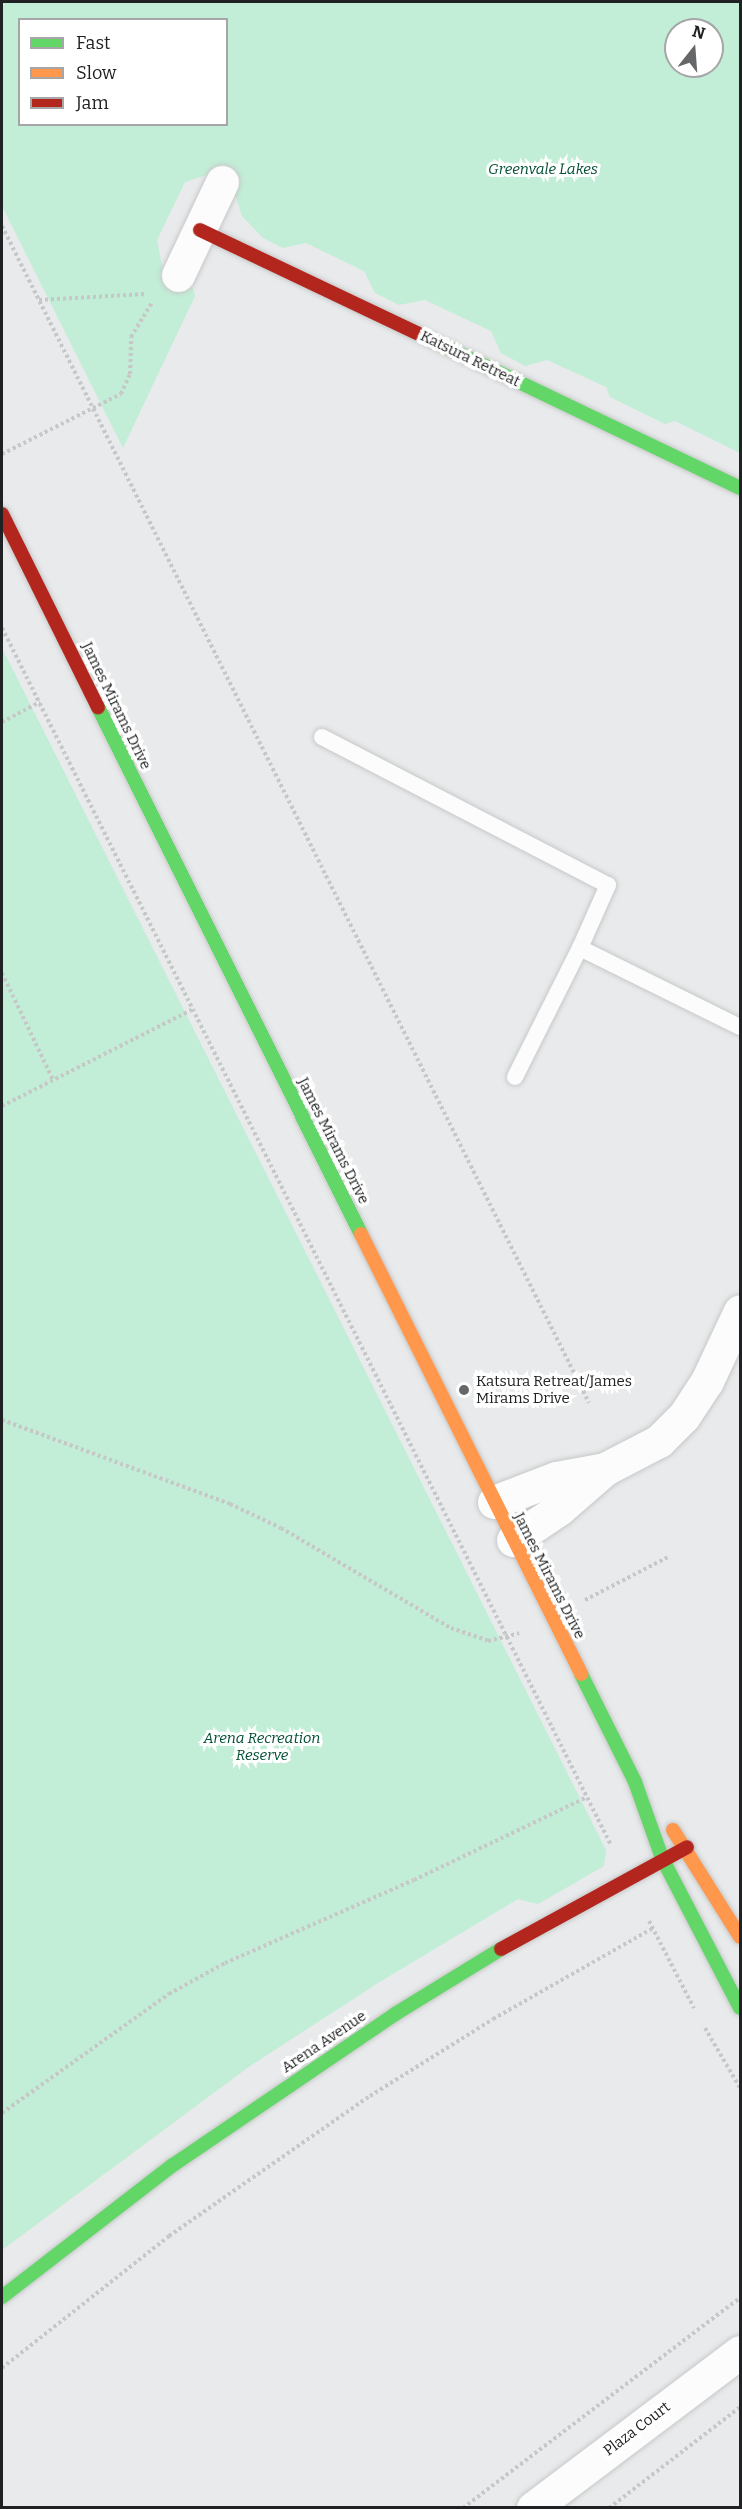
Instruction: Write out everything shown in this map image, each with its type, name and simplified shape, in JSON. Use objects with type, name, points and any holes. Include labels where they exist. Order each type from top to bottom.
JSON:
[{"type":"street","points":[[166,288],[200,230],[222,182]]},
{"type":"street","name":"Katsura Retreat","points":[[200,230],[741,488]]},
{"type":"street","name":"James Mirams Drive","points":[[2,514],[635,1782],[662,1858],[741,2008]]},
{"type":"street","points":[[513,1540],[559,1509],[605,1469],[659,1441],[684,1416],[707,1381],[741,1311]]},
{"type":"street","points":[[494,1502],[556,1478],[605,1469]]},
{"type":"street","name":"James Mirams Drive","points":[[635,1782],[687,1847],[741,1937]]},
{"type":"street","name":"Arena Avenue","points":[[2,2297],[173,2165],[286,2087],[502,1948],[662,1858],[687,1847]]},
{"type":"street","name":"Plaza Court","points":[[533,2508],[741,2352]]},
{"type":"lane","points":[[322,737],[608,885],[580,948],[515,1077]]},
{"type":"lane","points":[[580,948],[741,1027]]},
{"type":"path","points":[[2,226],[589,1403]]},
{"type":"path","points":[[39,300],[166,288]]},
{"type":"path","points":[[2,454],[95,409],[124,389],[130,374],[130,348],[135,326],[166,288]]},
{"type":"path","points":[[2,628],[627,1878]]},
{"type":"path","points":[[2,722],[40,702]]},
{"type":"path","points":[[2,973],[53,1080]]},
{"type":"path","points":[[2,1106],[193,1009]]},
{"type":"path","points":[[2,1420],[230,1504],[281,1528],[446,1626],[488,1641],[508,1639]]},
{"type":"path","points":[[580,1602],[668,1557]]},
{"type":"path","points":[[2,2113],[169,1994],[225,1963],[588,1797]]},
{"type":"path","points":[[2,2368],[169,2236],[370,2096],[493,2019],[653,1928]]},
{"type":"path","points":[[463,2508],[741,2298]]},
{"type":"path","points":[[609,2508],[741,2407]]},
{"type":"green space","name":"Greenvale Lakes","points":[[2,2],[740,2],[740,453],[675,421],[665,424],[610,397],[606,387],[547,360],[525,366],[501,353],[491,331],[425,300],[399,305],[375,293],[364,271],[306,243],[283,248],[263,238],[242,216],[233,188],[207,175],[185,182],[157,240],[162,266],[191,282],[195,296],[123,448],[2,206]]},
{"type":"green space","name":"Arena Recreation Reserve","points":[[2,648],[606,1850],[604,1866],[538,1904],[518,1899],[378,1983],[250,2066],[2,2250]]},
{"type":"traffic: fast","points":[[425,337],[740,488]]},
{"type":"traffic: fast","points":[[98,707],[361,1234]]},
{"type":"traffic: fast","points":[[581,1674],[635,1782],[662,1858],[740,2008]]},
{"type":"traffic: fast","points":[[2,2297],[173,2165],[395,2014],[501,1949]]},
{"type":"traffic: slow","points":[[361,1234],[581,1674]]},
{"type":"traffic: slow","points":[[673,1830],[740,1937]]},
{"type":"traffic: jam","points":[[200,230],[425,337]]},
{"type":"traffic: jam","points":[[2,514],[98,707]]},
{"type":"traffic: jam","points":[[501,1949],[687,1847]]},
{"type":"place","name":"Katsura Retreat/James Mirams Drive","points":[[464,1390]]}]
